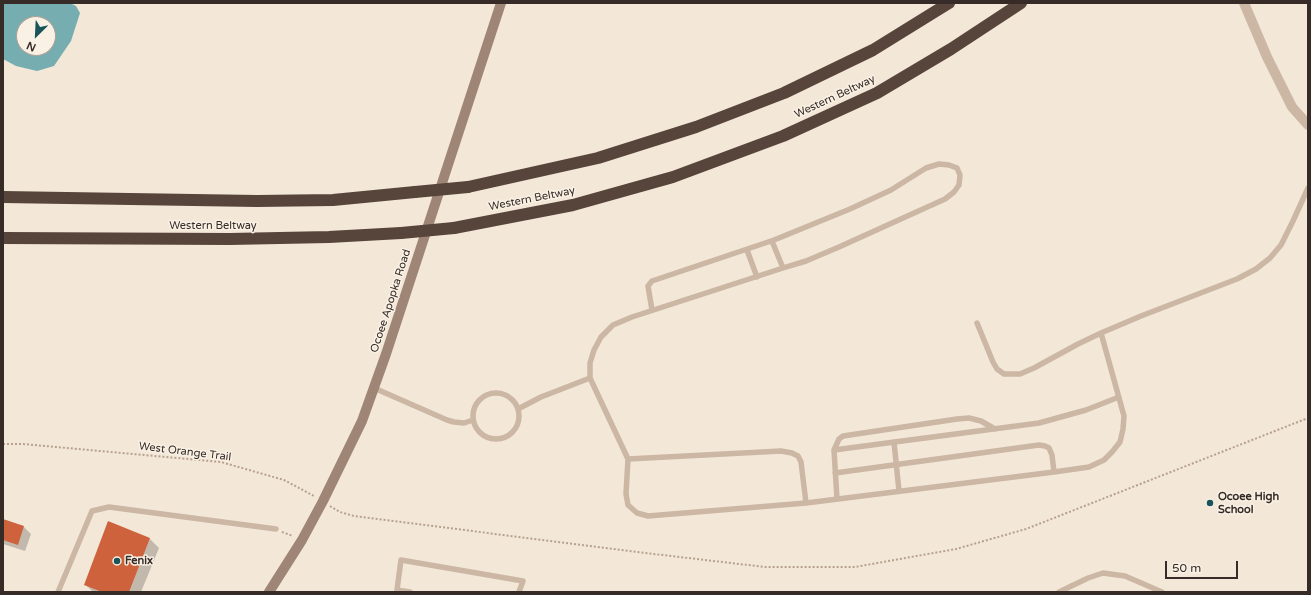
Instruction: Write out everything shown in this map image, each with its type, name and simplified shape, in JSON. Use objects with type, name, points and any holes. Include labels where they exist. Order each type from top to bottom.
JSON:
[{"type":"highway","points":[[3,197],[333,200],[468,187],[598,158],[696,127],[784,93],[818,77],[873,50],[949,3]]},
{"type":"highway","name":"Western Beltway","points":[[3,238],[329,238],[454,228],[573,205],[673,177],[783,136],[877,93],[951,49],[1021,3]]},
{"type":"main road","name":"Ocoee Apopka Road","points":[[269,592],[302,540],[323,502],[362,421],[386,354],[501,3]]},
{"type":"street","points":[[1244,3],[1292,107],[1308,124]]},
{"type":"lane","points":[[652,310],[648,286],[652,281],[772,241],[864,203],[891,190],[926,168],[939,164],[957,168],[960,175],[959,185],[954,192],[945,199],[806,261],[632,317],[614,325],[601,337],[594,350],[590,363],[590,378],[628,460],[626,494],[628,505],[637,513],[648,516],[806,503],[1089,467],[1104,460],[1112,452],[1120,442],[1123,429],[1124,416],[1101,333]]},
{"type":"lane","points":[[977,323],[997,369],[1004,374],[1020,374],[1101,333],[1256,270],[1270,258],[1281,245],[1308,188]]},
{"type":"lane","points":[[772,241],[783,268]]},
{"type":"lane","points":[[747,250],[757,277]]},
{"type":"lane","points":[[518,409],[541,397],[590,378]]},
{"type":"lane","points":[[374,388],[447,420],[464,423],[473,420]]},
{"type":"lane","points":[[490,394],[505,394],[511,398],[518,409],[518,424],[514,431],[502,438],[494,439],[487,436],[476,427],[473,420],[477,403],[483,397],[490,394]]},
{"type":"lane","points":[[834,450],[1039,423],[1086,410],[1119,397]]},
{"type":"lane","points":[[837,499],[834,450],[839,439],[843,436],[969,418],[981,421],[995,429]]},
{"type":"lane","points":[[894,442],[899,491]]},
{"type":"lane","points":[[835,473],[1039,445],[1048,448],[1052,455],[1054,472]]},
{"type":"lane","points":[[628,460],[781,451],[792,453],[798,456],[801,462],[806,503]]},
{"type":"lane","points":[[58,592],[92,511],[109,507],[276,529]]},
{"type":"lane","points":[[410,592],[397,590],[401,560],[523,581],[519,592]]},
{"type":"lane","points":[[1059,592],[1088,578],[1103,573],[1125,576],[1162,592]]},
{"type":"path","name":"West Orange Trail","points":[[3,444],[23,444],[221,462],[284,480],[340,512],[354,516],[765,567],[856,567],[956,549],[1026,529],[1308,418]]},
{"type":"path","points":[[276,529],[302,540]]},
{"type":"water","points":[[3,3],[70,3],[76,6],[80,13],[71,41],[54,66],[37,71],[16,66],[3,59]]},
{"type":"building","points":[[3,519],[24,526],[18,545],[3,540]]},
{"type":"building","name":"Fenix","points":[[108,521],[150,538],[129,592],[102,592],[84,585]]},
{"type":"place","name":"Ocoee High School","points":[[1210,503]]},
{"type":"place","name":"Fenix","points":[[117,561]]}]
